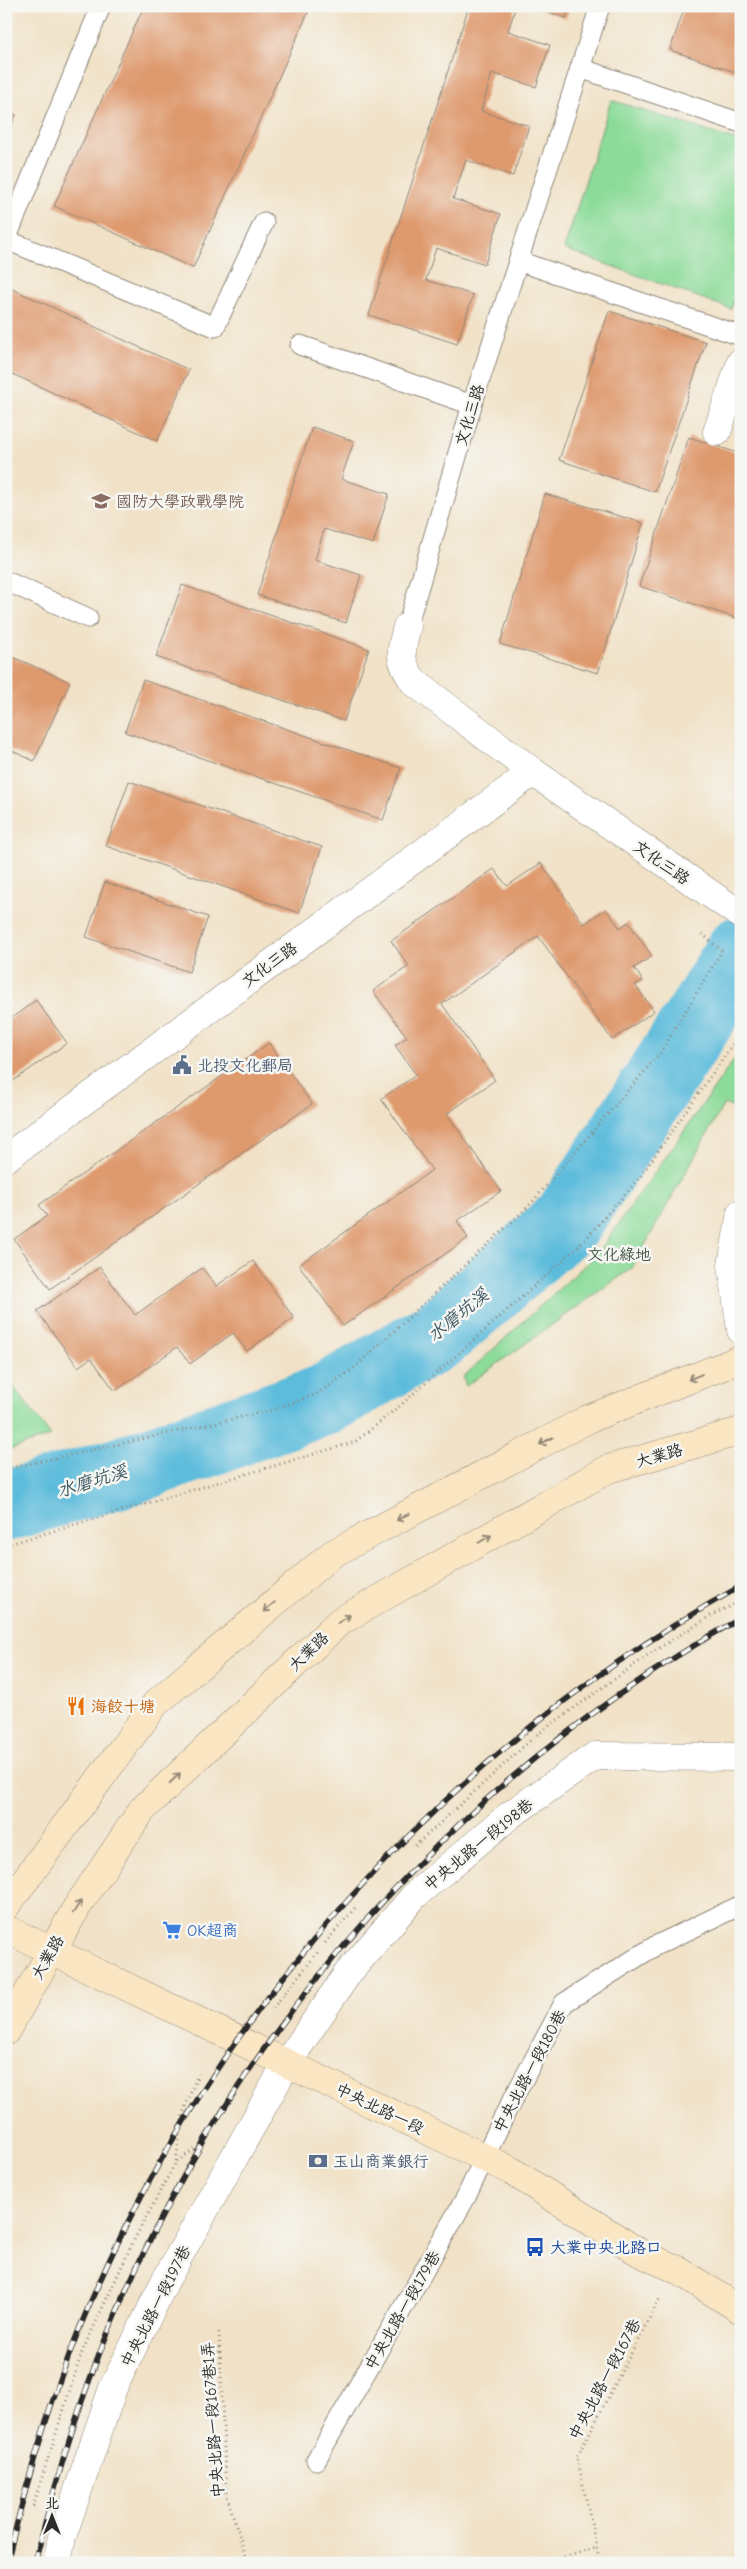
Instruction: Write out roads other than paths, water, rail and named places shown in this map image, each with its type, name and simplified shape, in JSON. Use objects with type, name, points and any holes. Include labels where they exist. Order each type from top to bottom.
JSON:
[{"type":"main road","points":[[6,1906],[156,1703],[332,1554],[588,1419],[741,1359]]},
{"type":"main road","name":"大業路","points":[[6,2031],[51,1948],[142,1810],[338,1622],[608,1469],[741,1431]]},
{"type":"main road","name":"中央北路一段","points":[[6,1929],[51,1948],[510,2170],[640,2253],[676,2269],[741,2310]]},
{"type":"street","points":[[718,432],[741,362]]},
{"type":"street","name":"文化三路","points":[[406,627],[402,647],[402,665],[414,682],[533,772],[741,915]]},
{"type":"street","name":"文化三路","points":[[6,1158],[533,772]]},
{"type":"street","points":[[741,1213],[732,1265],[741,1330]]},
{"type":"street","name":"中央北路一段198巷","points":[[287,2063],[348,1974],[415,1895],[510,1815],[595,1756],[741,1757]]},
{"type":"street","name":"中央北路一段197巷","points":[[57,2563],[62,2537],[113,2388],[165,2281],[287,2063]]},
{"type":"lane","points":[[101,6],[6,240],[215,327],[264,222]]},
{"type":"lane","name":"文化三路","points":[[406,627],[472,405],[600,6]]},
{"type":"lane","points":[[580,68],[741,123]]},
{"type":"lane","points":[[518,261],[741,336]]},
{"type":"lane","points":[[300,345],[472,405]]},
{"type":"lane","points":[[6,581],[88,618]]},
{"type":"lane","name":"中央北路一段180巷","points":[[484,2158],[564,2003],[655,1946],[741,1905]]},
{"type":"lane","name":"中央北路一段179巷","points":[[316,2460],[466,2197],[484,2158]]},
{"type":"waterway","name":"水磨坑溪","points":[[6,1506],[119,1473],[324,1400],[438,1335],[568,1220],[707,1007],[741,951]]},
{"type":"railway","points":[[7,2563],[22,2503],[58,2385],[80,2327],[133,2212],[196,2102],[268,1998],[348,1900],[436,1810],[531,1727],[633,1652],[741,1586]]},
{"type":"railway","points":[[35,2563],[68,2442],[88,2383],[111,2325],[162,2216],[223,2111],[291,2012],[367,1919],[451,1833],[541,1753],[638,1682],[741,1618]]},
{"type":"place","name":"國防大學政戰學院","points":[[101,501]]},
{"type":"place","name":"北投文化郵局","points":[[182,1065]]},
{"type":"place","name":"海餃十塘","points":[[76,1706]]},
{"type":"place","name":"OK超商","points":[[172,1930]]},
{"type":"place","name":"玉山商業銀行","points":[[318,2161]]},
{"type":"place","name":"大業中央北路口","points":[[535,2247]]},
{"type":"park label","name":"文化綠地","points":[[619,1254]]}]
